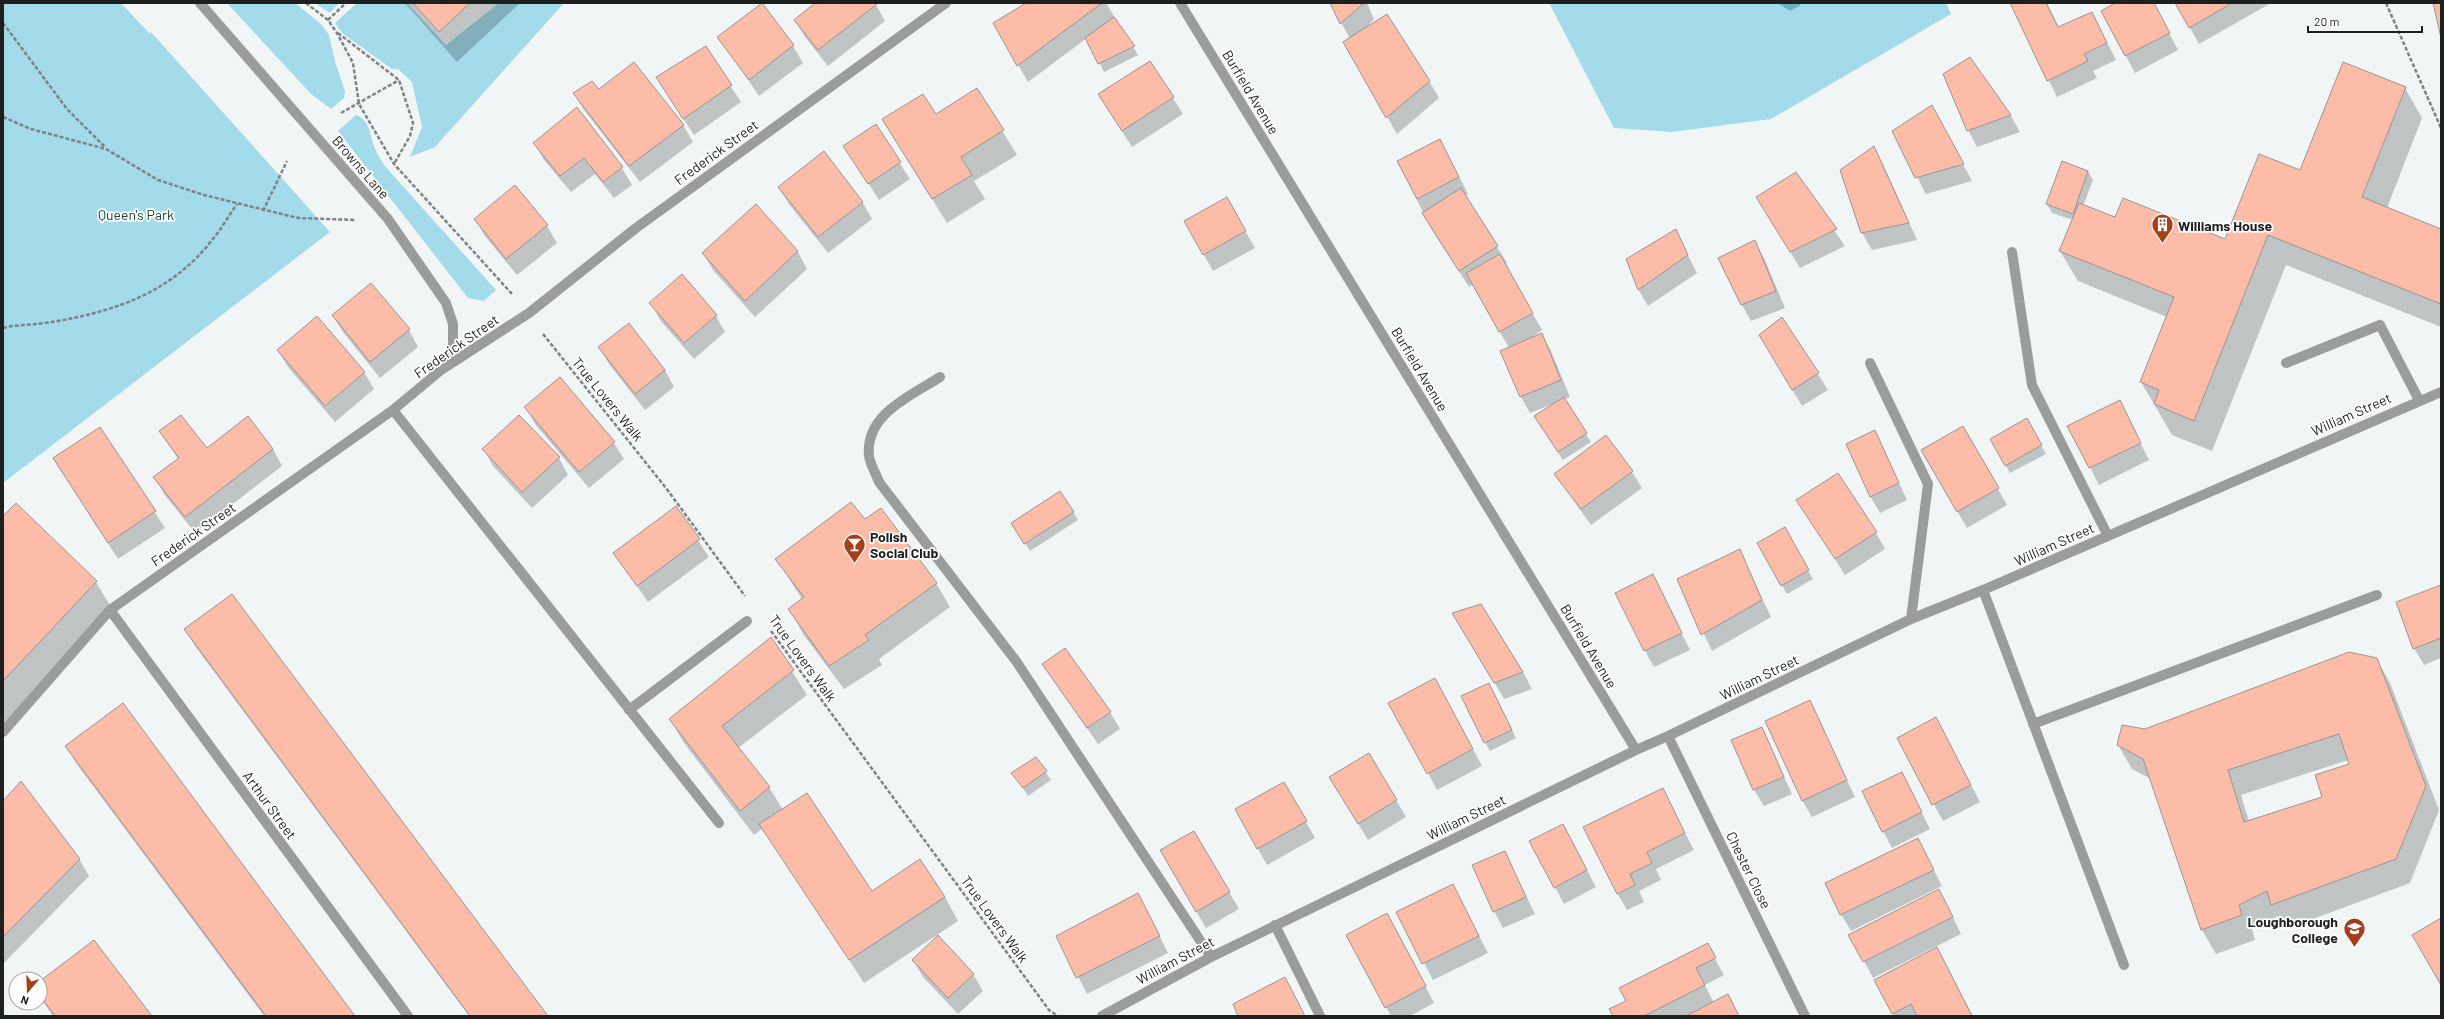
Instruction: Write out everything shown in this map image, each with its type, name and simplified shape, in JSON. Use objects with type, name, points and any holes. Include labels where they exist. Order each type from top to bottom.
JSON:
[{"type":"street","name":"Browns Lane","points":[[200,3],[388,219],[446,303],[453,324],[453,346],[441,370]]},
{"type":"street","name":"Frederick Street","points":[[3,732],[110,610],[393,410],[441,370],[529,313],[636,228],[946,3]]},
{"type":"street","name":"Burfield Avenue","points":[[1180,3],[1636,750]]},
{"type":"street","points":[[2012,252],[2032,385],[2108,536]]},
{"type":"street","points":[[2286,363],[2380,325],[2419,400]]},
{"type":"street","points":[[1870,363],[1928,484],[1911,619]]},
{"type":"street","points":[[940,377],[887,411],[872,430],[869,439],[869,458],[879,482],[1016,661],[1211,956]]},
{"type":"street","name":"William Street","points":[[1102,1016],[1211,956],[1636,750],[1911,619],[1983,590],[2419,400],[2441,392]]},
{"type":"street","points":[[393,410],[719,823]]},
{"type":"street","points":[[1983,590],[2124,965]]},
{"type":"street","points":[[2033,724],[2377,595]]},
{"type":"street","name":"Arthur Street","points":[[110,610],[408,1016]]},
{"type":"street","points":[[629,710],[747,621]]},
{"type":"street","name":"Chester Close","points":[[1668,736],[1805,1016]]},
{"type":"street","points":[[1275,925],[1320,1016]]},
{"type":"path","points":[[306,3],[328,20],[353,62],[359,104]]},
{"type":"path","points":[[328,20],[346,3]]},
{"type":"path","points":[[2386,3],[2441,128]]},
{"type":"path","points":[[3,23],[67,109],[106,148],[158,180],[237,204],[298,218],[324,220],[388,219]]},
{"type":"path","points":[[337,33],[399,80],[413,123],[410,136],[394,164]]},
{"type":"path","points":[[341,113],[399,80]]},
{"type":"path","name":"True Lovers Walk","points":[[359,104],[394,164],[492,270],[529,313],[666,488],[747,598]]},
{"type":"path","points":[[3,117],[31,129],[106,148]]},
{"type":"path","points":[[263,211],[287,161]]},
{"type":"path","points":[[3,328],[50,322],[102,312],[142,298],[179,275],[213,240],[237,204]]},
{"type":"path","name":"True Lovers Walk","points":[[770,630],[1050,1010],[1058,1016]]},
{"type":"green space","name":"Queen's Park","points":[[3,3],[121,3],[150,34],[151,32],[330,232],[3,483]]},
{"type":"green space","points":[[227,3],[295,3],[321,24],[329,35],[336,65],[345,91],[344,98],[331,109],[311,94]]},
{"type":"green space","points":[[315,3],[339,3],[330,13]]},
{"type":"green space","points":[[357,3],[407,3],[446,45],[499,3],[564,3],[435,147],[410,157],[422,127],[412,82],[398,69],[392,69],[342,33],[335,23]]},
{"type":"green space","points":[[1549,3],[1777,3],[1790,11],[1800,6],[1800,3],[1946,3],[1951,14],[1771,119],[1672,132],[1614,128]]},
{"type":"green space","points":[[356,115],[365,121],[376,151],[384,165],[496,290],[484,301],[468,298],[338,131]]},
{"type":"shaded area","points":[[1777,3],[1800,3],[1800,6],[1790,11]]},
{"type":"building","points":[[413,3],[470,3],[439,32]]},
{"type":"building","points":[[762,3],[794,45],[749,80],[717,37]]},
{"type":"building","points":[[815,3],[877,4],[818,50],[794,20]]},
{"type":"building","points":[[1026,3],[1102,3],[1017,66],[993,23]]},
{"type":"building","points":[[1330,3],[1364,3],[1340,24]]},
{"type":"building","points":[[2010,3],[2046,3],[2058,27],[2092,12],[2107,43],[2084,54],[2088,61],[2047,81]]},
{"type":"building","points":[[2115,3],[2154,3],[2170,33],[2125,56],[2101,11]]},
{"type":"building","points":[[2175,3],[2232,3],[2189,28]]},
{"type":"building","points":[[2433,3],[2441,3],[2441,38]]},
{"type":"building","points":[[1387,14],[1430,81],[1386,118],[1343,42]]},
{"type":"building","points":[[1114,17],[1135,46],[1098,64],[1085,38]]},
{"type":"building","points":[[706,46],[732,85],[683,119],[656,77]]},
{"type":"building","points":[[1970,57],[2011,115],[1967,131],[1943,74]]},
{"type":"building","points":[[1150,61],[1174,97],[1122,131],[1098,94]]},
{"type":"building","points":[[634,62],[684,125],[629,166],[573,93],[592,81],[599,89]]},
{"type":"building","name":"Williams House","points":[[2343,62],[2406,87],[2362,197],[2441,229],[2441,304],[2268,235],[2194,421],[2154,404],[2159,390],[2140,382],[2174,297],[2059,251],[2079,203],[2115,217],[2123,198],[2225,239],[2259,154],[2300,170]]},
{"type":"building","points":[[977,88],[1004,130],[961,157],[972,175],[932,199],[882,119],[923,94],[936,114]]},
{"type":"building","points":[[1932,105],[1964,164],[1915,178],[1892,131]]},
{"type":"building","points":[[577,107],[623,167],[603,182],[584,158],[560,176],[533,143]]},
{"type":"building","points":[[876,124],[901,162],[868,184],[843,146]]},
{"type":"building","points":[[1440,139],[1459,177],[1417,199],[1397,161]]},
{"type":"building","points":[[1874,146],[1909,223],[1861,233],[1840,170]]},
{"type":"building","points":[[824,151],[863,202],[818,237],[778,187]]},
{"type":"building","points":[[2062,161],[2088,171],[2073,214],[2046,204]]},
{"type":"building","points":[[1796,172],[1837,229],[1790,252],[1756,197]]},
{"type":"building","points":[[515,185],[548,225],[506,259],[474,219]]},
{"type":"building","points":[[1461,188],[1498,246],[1459,271],[1422,213]]},
{"type":"building","points":[[1227,197],[1246,231],[1203,255],[1184,221]]},
{"type":"building","points":[[756,204],[798,251],[745,301],[702,253]]},
{"type":"building","points":[[1676,229],[1688,255],[1638,290],[1626,259]]},
{"type":"building","points":[[1755,240],[1776,291],[1741,305],[1718,258]]},
{"type":"building","points":[[1500,254],[1533,313],[1499,332],[1466,273]]},
{"type":"building","points":[[682,274],[717,315],[684,343],[649,303]]},
{"type":"building","points":[[371,283],[410,329],[370,362],[332,315]]},
{"type":"building","points":[[317,316],[365,372],[325,406],[277,350]]},
{"type":"building","points":[[1782,317],[1819,373],[1792,390],[1759,335]]},
{"type":"building","points":[[629,323],[665,370],[635,394],[598,347]]},
{"type":"building","points":[[1542,333],[1561,380],[1520,397],[1500,351]]},
{"type":"building","points":[[560,377],[615,442],[579,472],[524,407]]},
{"type":"building","points":[[1564,397],[1587,433],[1558,452],[1534,416]]},
{"type":"building","points":[[2120,400],[2141,443],[2089,468],[2067,426]]},
{"type":"building","points":[[181,415],[207,448],[248,416],[273,449],[185,517],[153,477],[179,458],[159,431]]},
{"type":"building","points":[[519,415],[560,457],[522,492],[482,449]]},
{"type":"building","points":[[2027,418],[2042,445],[2005,466],[1990,439]]},
{"type":"building","points":[[1963,426],[1999,488],[1957,512],[1921,450]]},
{"type":"building","points":[[100,427],[156,511],[108,543],[53,458]]},
{"type":"building","points":[[1875,430],[1899,483],[1870,497],[1846,444]]},
{"type":"building","points":[[1606,435],[1633,471],[1581,509],[1554,474]]},
{"type":"building","points":[[1838,473],[1877,532],[1835,559],[1796,500]]},
{"type":"building","points":[[1060,491],[1074,512],[1024,544],[1011,523]]},
{"type":"building","points":[[851,502],[865,519],[881,508],[937,583],[865,635],[869,640],[829,666],[788,609],[804,597],[775,559]]},
{"type":"building","points":[[16,503],[97,581],[3,681],[3,516]]},
{"type":"building","points":[[676,506],[700,539],[637,586],[613,553]]},
{"type":"building","points":[[1785,527],[1809,570],[1781,586],[1757,543]]},
{"type":"building","points":[[1740,549],[1762,600],[1701,635],[1677,579]]},
{"type":"building","points":[[1653,574],[1682,633],[1644,651],[1615,593]]},
{"type":"building","points":[[2441,585],[2441,638],[2413,649],[2396,602]]},
{"type":"building","points":[[232,594],[548,1016],[470,1016],[184,629]]},
{"type":"building","points":[[1481,604],[1523,672],[1494,683],[1452,613]]},
{"type":"building","points":[[771,637],[794,670],[722,726],[770,787],[740,811],[669,719]]},
{"type":"building","points":[[1065,648],[1111,712],[1087,728],[1042,664]]},
{"type":"building","points":[[2349,652],[2377,658],[2426,786],[2396,859],[2271,905],[2267,891],[2239,905],[2242,915],[2201,930],[2143,759],[2117,745],[2122,725],[2145,729]],"holes":[[[2339,734],[2349,764],[2315,775],[2322,797],[2244,822],[2228,770]]]},
{"type":"building","points":[[1435,678],[1473,749],[1427,774],[1388,703]]},
{"type":"building","points":[[1489,683],[1512,730],[1484,743],[1461,696]]},
{"type":"building","points":[[1810,700],[1847,780],[1802,801],[1765,721]]},
{"type":"building","points":[[123,703],[355,1016],[266,1016],[65,746]]},
{"type":"building","points":[[1936,717],[1971,785],[1932,805],[1897,738]]},
{"type":"building","points":[[1762,727],[1784,777],[1753,790],[1731,740]]},
{"type":"building","points":[[1369,753],[1397,800],[1358,824],[1329,777]]},
{"type":"building","points":[[1036,757],[1047,771],[1023,788],[1011,773]]},
{"type":"building","points":[[1902,772],[1922,812],[1882,832],[1862,791]]},
{"type":"building","points":[[21,781],[80,859],[3,937],[3,801]]},
{"type":"building","points":[[1284,782],[1307,821],[1257,849],[1235,809]]},
{"type":"building","points":[[1663,788],[1685,833],[1647,852],[1652,863],[1630,874],[1635,885],[1617,894],[1583,827]]},
{"type":"building","points":[[807,793],[872,891],[920,859],[945,897],[849,960],[759,824]]},
{"type":"building","points":[[1563,824],[1587,870],[1554,888],[1529,841]]},
{"type":"building","points":[[1194,831],[1230,892],[1196,912],[1160,850]]},
{"type":"building","points":[[1918,838],[1934,870],[1840,915],[1825,883]]},
{"type":"building","points":[[1505,851],[1526,897],[1493,912],[1472,865]]},
{"type":"building","points":[[1453,884],[1479,936],[1422,964],[1396,912]]},
{"type":"building","points":[[1939,889],[1953,917],[1863,962],[1848,935]]},
{"type":"building","points":[[1138,893],[1160,936],[1076,978],[1056,936]]},
{"type":"building","points":[[1387,913],[1426,986],[1385,1008],[1346,935]]},
{"type":"building","points":[[2441,918],[2441,985],[2412,935]]},
{"type":"building","points":[[938,935],[974,974],[948,998],[912,960]]},
{"type":"building","points":[[94,940],[152,1016],[55,1016],[48,1007],[48,975]]},
{"type":"building","points":[[1708,943],[1716,958],[1696,968],[1705,985],[1644,1016],[1613,1016],[1609,1009],[1626,1001],[1619,988]]},
{"type":"building","points":[[1937,947],[1972,1016],[1917,1016],[1911,1004],[1892,1014],[1874,980]]},
{"type":"building","points":[[1285,977],[1305,1016],[1238,1016],[1233,1004]]},
{"type":"building","points":[[1728,994],[1739,1016],[1686,1016]]},
{"type":"place","name":"Williams House","points":[[2163,244]]},
{"type":"place","name":"Polish Social Club","points":[[854,564]]},
{"type":"place","name":"Loughborough College","points":[[2354,948]]}]
